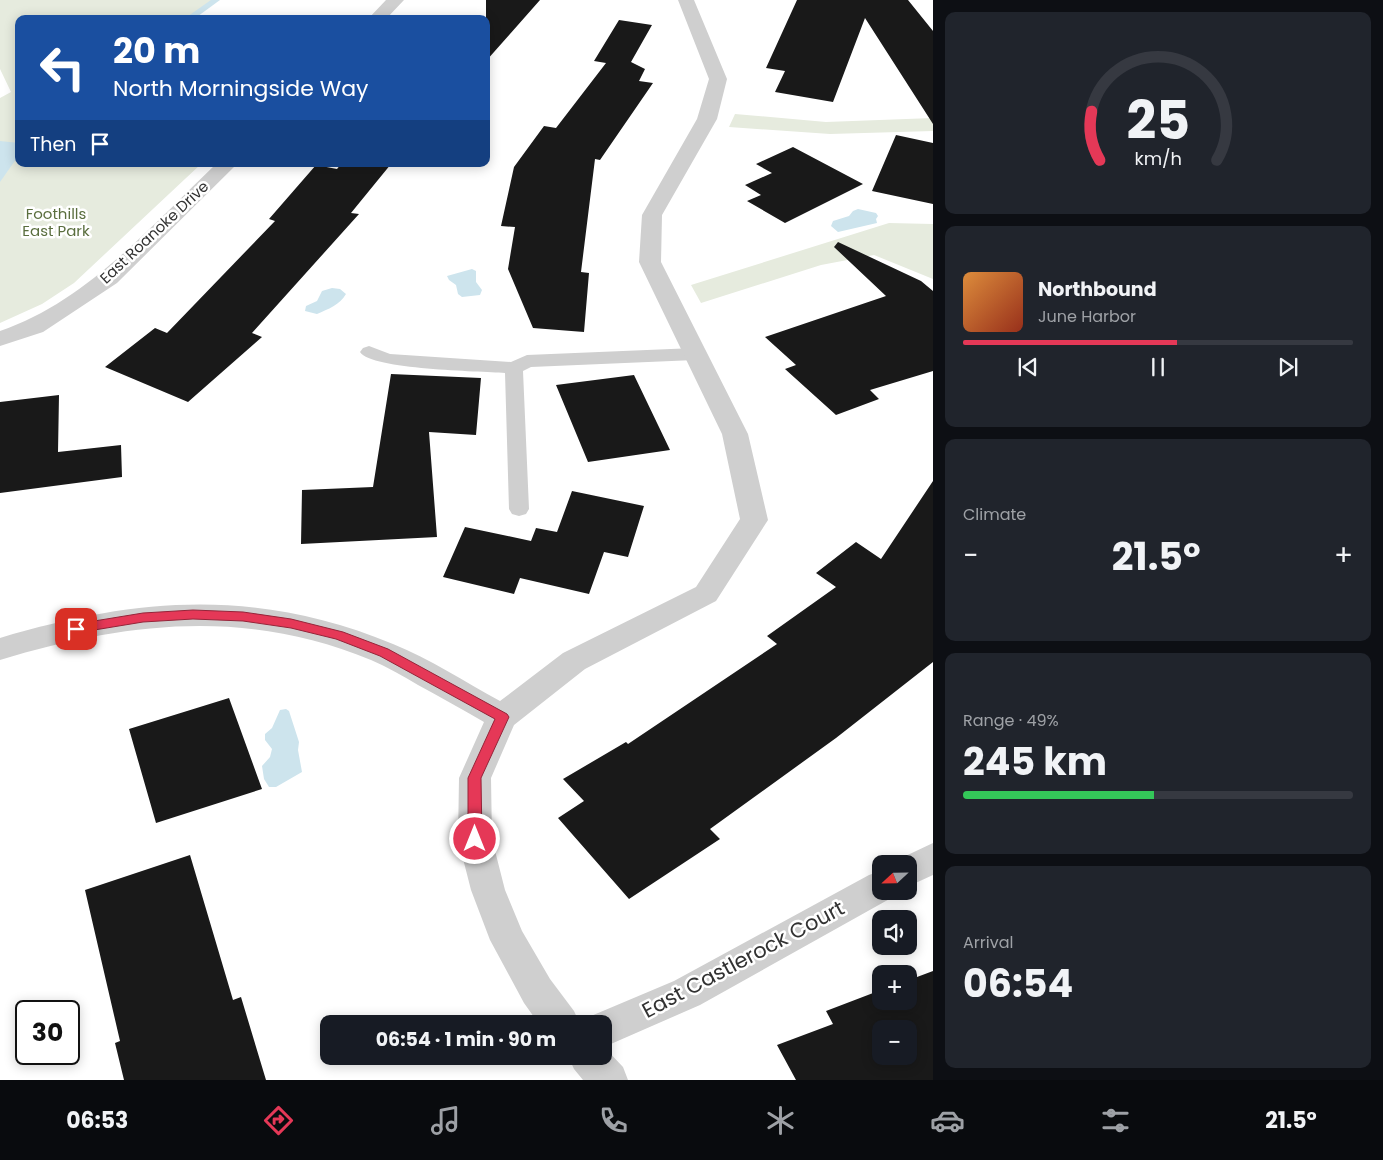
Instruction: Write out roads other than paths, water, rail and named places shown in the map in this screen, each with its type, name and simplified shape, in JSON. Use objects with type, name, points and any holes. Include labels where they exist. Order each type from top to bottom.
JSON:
[{"type":"street","points":[[380,15],[396,0]]},
{"type":"street","points":[[554,1015],[537,991],[508,940],[488,890],[475,839],[475,778],[502,717],[574,662],[706,594],[754,520],[735,434],[650,262],[652,215],[707,119],[718,79],[686,0]]},
{"type":"street","name":"East Roanoke Drive","points":[[0,339],[35,327],[109,278],[224,167]]},
{"type":"street","points":[[0,649],[93,625],[143,617],[193,615],[243,617],[291,624],[329,633],[375,649],[502,717]]},
{"type":"street","points":[[918,866],[933,858]]},
{"type":"street","name":"East Castlerock Court","points":[[612,1026],[688,993],[872,891]]},
{"type":"street","points":[[596,1065],[608,1080]]},
{"type":"lane","points":[[369,352],[387,359],[514,368],[527,361],[696,354]]},
{"type":"lane","points":[[514,368],[519,510]]},
{"type":"water","points":[[0,141],[15,143],[15,161],[0,182]]},
{"type":"water","points":[[858,209],[876,213],[878,216],[876,219],[877,223],[838,232],[831,226],[833,221],[849,216]]},
{"type":"water","points":[[472,269],[476,271],[476,282],[482,290],[480,295],[462,297],[458,294],[456,285],[447,276]]},
{"type":"water","points":[[332,288],[340,289],[346,294],[333,306],[317,314],[305,311],[306,306],[317,301],[322,291]]},
{"type":"water","points":[[286,709],[289,711],[299,742],[298,750],[302,772],[276,787],[269,787],[264,779],[262,766],[270,757],[272,749],[265,740],[265,734],[272,728],[280,710]]},
{"type":"waterway","points":[[194,15],[216,0]]},
{"type":"park label","name":"Foothills East Park","points":[[56,222]]}]
